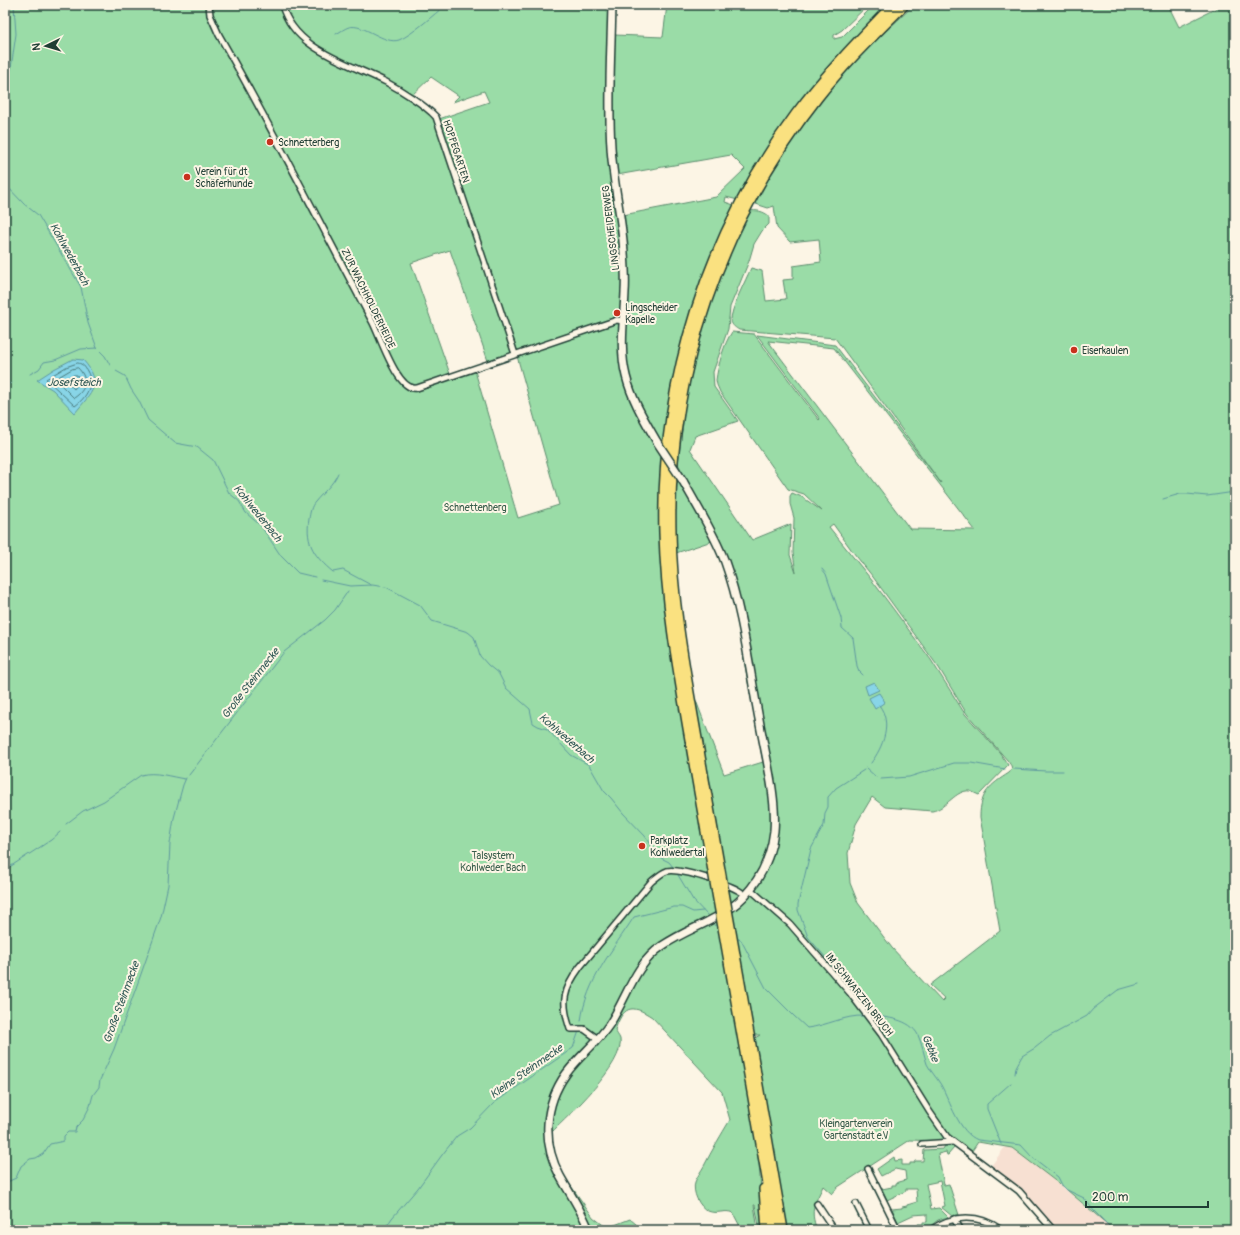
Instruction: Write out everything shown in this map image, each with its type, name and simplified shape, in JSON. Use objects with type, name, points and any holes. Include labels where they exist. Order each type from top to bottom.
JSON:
[{"type":"highway","points":[[783,1230],[751,1069],[699,769],[676,651],[668,591],[664,532],[665,480],[668,443],[677,384],[695,313],[710,271],[734,216],[762,164],[796,115],[833,69],[893,5]]},
{"type":"highway","points":[[699,769],[678,619],[672,568],[671,532],[671,488],[674,444],[682,393],[690,357],[706,300],[725,252],[740,219],[768,167],[819,95],[858,51],[904,5]]},
{"type":"highway","points":[[751,1069],[776,1230]]},
{"type":"highway","points":[[763,1154],[762,1168],[767,1230]]},
{"type":"street","name":"ZUR WACHHOLDERHEIDE","points":[[209,5],[210,15],[219,35],[293,170],[374,324],[392,366],[406,385],[411,388],[417,388],[618,320],[623,321]]},
{"type":"street","name":"HOPPEGARTEN","points":[[282,5],[287,19],[295,30],[313,46],[398,89],[436,117],[515,354]]},
{"type":"street","name":"LINGSCHEIDERWEG","points":[[589,1230],[581,1211],[556,1168],[550,1148],[548,1126],[551,1104],[560,1084],[569,1070],[598,1039],[613,1018],[638,970],[648,958],[661,946],[722,915],[737,904],[750,889],[765,863],[772,843],[774,816],[769,775],[738,608],[729,575],[712,532],[683,481],[657,442],[634,401],[626,375],[622,350],[625,293],[624,250],[613,177],[610,130],[612,5]]},
{"type":"street","points":[[598,1039],[584,1029],[570,1029],[564,1005],[566,989],[580,967],[652,882],[663,873],[668,871],[678,871],[715,882],[741,892]]},
{"type":"street","name":"IM SCHWARZEN BRUCH","points":[[750,889],[790,924],[872,1021],[947,1137],[1019,1191],[1053,1230]]},
{"type":"street","points":[[922,1144],[953,1142]]},
{"type":"street","points":[[868,1169],[898,1230]]},
{"type":"street","points":[[817,1204],[833,1228],[839,1230],[863,1230]]},
{"type":"street","points":[[856,1204],[870,1230]]},
{"type":"street","points":[[931,1230],[943,1222],[967,1218],[982,1220],[994,1224],[1001,1230]]},
{"type":"street","points":[[954,1219],[961,1230]]},
{"type":"shaded area","points":[[1005,1147],[1012,1148],[1039,1168],[1114,1230],[1056,1230],[1037,1207],[1012,1182],[991,1166]]},
{"type":"green space","points":[[5,5],[616,5],[615,35],[663,37],[667,5],[868,5],[842,30],[834,35],[834,39],[842,37],[874,5],[886,5],[836,59],[738,200],[726,197],[725,202],[734,205],[718,240],[697,298],[678,358],[669,399],[664,444],[657,435],[657,449],[662,458],[659,506],[660,554],[673,665],[740,1040],[759,1164],[764,1230],[760,1230],[755,1205],[758,1230],[742,1230],[733,1213],[711,1212],[699,1203],[694,1190],[695,1182],[730,1120],[722,1092],[652,1017],[633,1009],[625,1012],[621,1016],[615,1030],[620,1039],[619,1049],[614,1062],[594,1089],[551,1133],[550,1141],[559,1169],[593,1217],[607,1228],[630,1219],[643,1230],[5,1230]],"holes":[[[431,77],[459,96],[453,102],[484,91],[489,102],[439,119],[411,96]],[[731,155],[745,169],[716,197],[623,215],[617,175]],[[450,250],[488,361],[450,374],[411,263]],[[517,356],[559,505],[518,518],[475,371]]]},
{"type":"green space","name":"Kleingartenverein Gartenstadt e.V","points":[[914,5],[1168,5],[1179,27],[1223,5],[1235,5],[1235,1230],[1114,1230],[1067,1190],[1012,1148],[978,1142],[972,1151],[952,1138],[943,1141],[910,1140],[838,1187],[832,1194],[823,1186],[815,1202],[813,1212],[817,1230],[786,1230],[755,1038],[760,1035],[754,1035],[695,698],[724,774],[763,762],[743,655],[749,654],[726,558],[708,518],[678,464],[685,404],[696,352],[710,305],[727,258],[749,211],[757,211],[769,216],[769,224],[762,231],[754,244],[749,261],[730,307],[728,329],[713,372],[714,387],[738,421],[695,436],[690,449],[752,540],[791,524],[790,555],[796,573],[793,553],[794,518],[790,504],[790,496],[792,493],[802,497],[822,511],[804,494],[788,489],[720,392],[716,380],[726,342],[732,332],[754,334],[819,420],[820,419],[757,335],[835,345],[941,483],[835,338],[739,330],[733,326],[731,321],[733,310],[751,268],[762,271],[766,301],[786,299],[783,280],[793,279],[793,266],[821,262],[819,239],[790,242],[777,228],[774,206],[768,208],[753,203],[785,151],[809,117],[835,85],[872,44]],"holes":[[[768,341],[834,348],[975,530],[910,529]],[[833,524],[939,668],[967,714],[1012,767],[1009,773],[987,790],[980,809],[980,817],[1000,931],[930,985],[945,999],[942,1002],[892,948],[858,903],[850,883],[848,853],[856,824],[872,797],[885,807],[932,811],[942,807],[960,793],[965,791],[970,791],[979,795],[1008,765],[1000,753],[965,714],[931,660],[874,583],[829,527]]]},
{"type":"green space","points":[[677,478],[703,521],[712,541],[676,553],[675,530]]},
{"type":"green space","points":[[945,1146],[952,1146],[954,1148],[948,1155],[946,1152],[938,1154],[944,1185],[949,1184],[959,1215],[952,1216],[941,1207],[945,1206],[940,1181],[926,1184],[931,1209],[939,1208],[948,1217],[938,1220],[925,1230],[903,1230],[913,1229],[913,1227],[918,1226],[918,1224],[927,1222],[927,1214],[913,1215],[898,1222],[892,1209],[902,1208],[917,1202],[916,1189],[906,1189],[906,1191],[887,1200],[882,1189],[892,1187],[892,1185],[896,1185],[896,1183],[906,1180],[905,1171],[895,1169],[881,1176],[877,1169],[894,1157],[895,1161],[902,1160],[902,1165],[910,1165],[910,1163],[914,1163],[915,1161],[923,1161],[924,1150],[943,1149]]},
{"type":"water","name":"Josefsteich","points":[[73,359],[83,360],[93,375],[94,382],[91,393],[75,413],[53,390],[37,380]]},
{"type":"water","points":[[874,682],[879,690],[868,695],[865,686]]},
{"type":"water","points":[[879,693],[885,702],[875,709],[869,698]]},
{"type":"waterway","points":[[5,93],[10,75],[16,34],[14,5]]},
{"type":"waterway","points":[[336,34],[349,27],[355,27],[361,28],[387,40],[399,40],[416,29],[446,5]]},
{"type":"waterway","name":"Kohlwederbach","points":[[5,184],[24,204],[38,215],[81,287],[88,323],[97,348],[105,356],[110,365]]},
{"type":"waterway","points":[[30,374],[39,369],[44,362],[55,360],[81,349],[97,348]]},
{"type":"waterway","name":"Kohlwederbach","points":[[116,371],[125,376],[148,420],[175,443],[197,447],[213,460],[229,493],[239,501],[246,513],[261,526],[281,556],[298,573],[315,577]]},
{"type":"waterway","points":[[5,385],[12,383]]},
{"type":"waterway","points":[[338,473],[312,508],[308,528],[310,543],[316,555],[333,572],[343,570],[371,585]]},
{"type":"waterway","points":[[1163,499],[1180,494],[1207,496],[1235,492]]},
{"type":"waterway","points":[[822,569],[826,574],[841,618],[842,628],[853,638],[857,666],[863,675]]},
{"type":"waterway","name":"Kohlwederbach","points":[[321,580],[350,586],[372,585],[386,587],[420,605],[432,621],[468,632],[474,637],[480,656],[499,674],[506,688],[530,709],[533,723],[547,729],[571,755],[589,765],[604,791],[645,836],[661,858],[669,862],[673,867]]},
{"type":"waterway","name":"Große Steinmecke","points":[[189,775],[284,652],[325,620],[335,610],[348,591]]},
{"type":"waterway","points":[[871,763],[879,750],[885,735],[885,719],[879,705]]},
{"type":"waterway","points":[[881,779],[909,777],[954,763],[971,763],[1005,769]]},
{"type":"waterway","points":[[866,768],[876,777]]},
{"type":"waterway","points":[[1014,769],[1063,771]]},
{"type":"waterway","points":[[864,770],[836,788],[828,797],[828,807],[825,813],[824,825],[811,849],[798,904],[798,910],[808,937],[875,1016]]},
{"type":"waterway","points":[[66,824],[83,811],[104,801],[141,775],[157,774],[185,779]]},
{"type":"waterway","name":"Große Steinmecke","points":[[5,1187],[7,1182],[16,1178],[21,1166],[30,1159],[36,1158],[43,1154],[50,1144],[64,1141],[64,1136],[68,1132],[75,1132],[76,1127],[83,1120],[90,1106],[93,1095],[99,1087],[100,1080],[114,1049],[161,917],[168,885],[170,844],[174,818],[186,778]]},
{"type":"waterway","points":[[5,870],[51,840],[60,832]]},
{"type":"waterway","name":"Gebke","points":[[678,875],[693,900],[708,916]]},
{"type":"waterway","name":"Kleine Steinmecke","points":[[581,1021],[588,993],[594,979],[634,917],[674,907],[682,907],[693,912],[703,911]]},
{"type":"waterway","name":"Gebke","points":[[714,925],[719,928]]},
{"type":"waterway","name":"Gebke","points":[[736,938],[741,940],[766,988],[807,1028],[850,1017],[864,1016]]},
{"type":"waterway","points":[[1015,1074],[1016,1067],[1022,1056],[1050,1036],[1087,1016],[1093,1009],[1118,990],[1139,984]]},
{"type":"waterway","name":"Gebke","points":[[871,1016],[898,1020],[910,1025],[918,1035],[930,1070],[941,1085],[965,1131],[978,1140],[1021,1145],[1032,1157],[1058,1177],[1062,1185],[1067,1190],[1084,1198],[1094,1211],[1113,1230]]},
{"type":"waterway","name":"Kleine Steinmecke","points":[[384,1230],[457,1136],[470,1128],[494,1103],[573,1048],[579,1031]]},
{"type":"waterway","points":[[1001,1144],[987,1109],[987,1104],[1011,1083]]},
{"type":"place","name":"Schnetterberg","points":[[270,142]]},
{"type":"place","name":"Verein für dt Schäferhunde","points":[[187,177]]},
{"type":"place","name":"Lingscheider Kapelle","points":[[617,313]]},
{"type":"place","name":"Eiserkaulen","points":[[1074,350]]},
{"type":"place","name":"Parkplatz Kohlwedertal","points":[[642,846]]},
{"type":"park label","name":"Schnettenberg","points":[[475,507]]},
{"type":"park label","name":"Talsystem Kohlweder Bach","points":[[493,860]]}]
